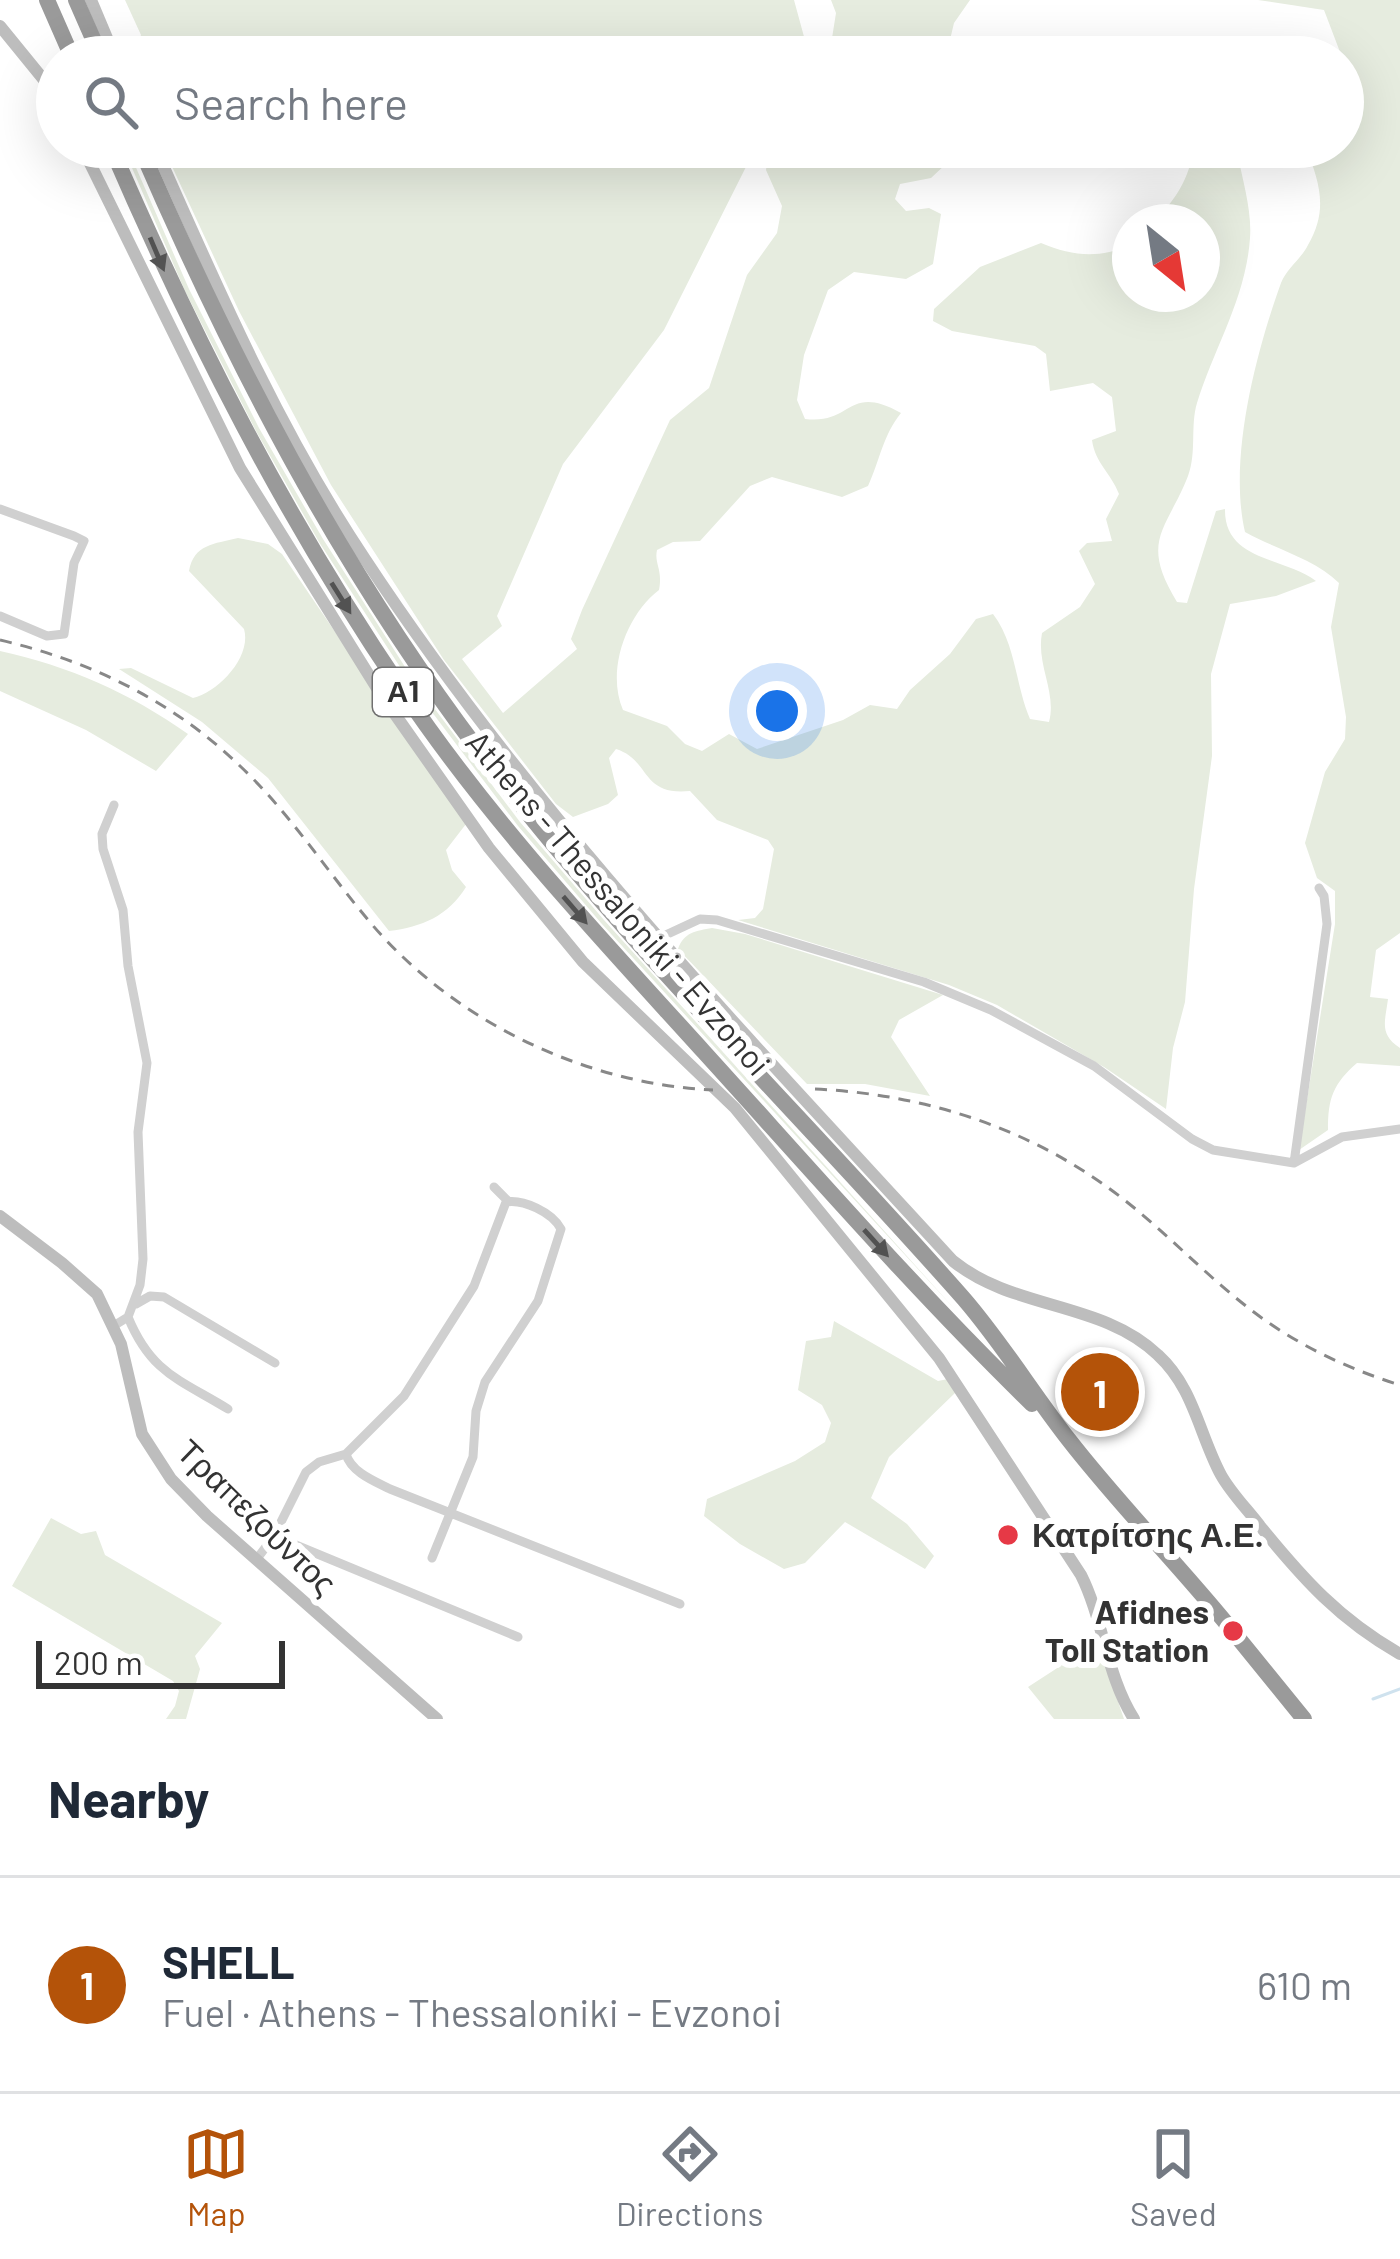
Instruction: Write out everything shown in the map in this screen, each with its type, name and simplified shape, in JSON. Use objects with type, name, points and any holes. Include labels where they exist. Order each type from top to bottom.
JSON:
[{"type":"highway","points":[[47,0],[62,36]]},
{"type":"highway","points":[[76,0],[92,36]]},
{"type":"highway","name":"Athens - Thessaloniki - Evzonoi","points":[[119,168],[174,295],[245,435],[322,568],[433,734],[592,930],[948,1322],[1071,1442]]},
{"type":"highway","name":"Athens - Thessaloniki - Evzonoi","points":[[149,168],[200,286],[269,422],[343,550],[445,705],[612,912],[968,1304],[1071,1442],[1226,1623]]},
{"type":"highway","points":[[1239,1639],[1304,1719]]},
{"type":"main road","points":[[91,0],[107,36]]},
{"type":"main road","points":[[0,26],[36,70]]},
{"type":"main road","points":[[92,168],[240,469],[380,693],[488,848],[584,962],[735,1108],[939,1358],[1081,1575],[1114,1677],[1134,1719]]},
{"type":"main road","points":[[165,168],[269,392],[362,556],[467,705],[657,939],[953,1261],[991,1287],[1128,1332],[1158,1354],[1190,1396],[1222,1476],[1237,1498],[1325,1602],[1400,1654]]},
{"type":"main road","name":"Τραπεζούντος","points":[[0,1216],[86,1282],[115,1324],[136,1417],[152,1453],[195,1504],[436,1719]]},
{"type":"street","points":[[0,509],[74,536],[85,546],[74,563],[64,634],[47,636],[26,623],[0,616]]},
{"type":"street","points":[[114,805],[102,834],[103,849],[123,910],[128,966],[147,1063],[138,1132],[143,1259],[136,1304],[128,1317],[115,1324]]},
{"type":"street","points":[[1294,1163],[1327,924],[1319,888]]},
{"type":"street","points":[[657,939],[700,920],[717,920],[924,982],[991,1010],[1094,1066],[1192,1139],[1214,1150],[1294,1163],[1342,1137],[1400,1129]]},
{"type":"street","points":[[432,1558],[473,1457],[476,1411],[485,1382],[538,1301],[561,1229],[551,1215],[508,1201],[494,1187]]},
{"type":"street","points":[[256,1560],[274,1536],[305,1472],[346,1454],[404,1396],[474,1286],[508,1201]]},
{"type":"street","points":[[136,1304],[151,1296],[164,1297],[275,1363]]},
{"type":"street","points":[[128,1317],[140,1347],[156,1366],[228,1409]]},
{"type":"street","points":[[346,1454],[347,1461],[376,1481],[680,1604]]},
{"type":"street","points":[[274,1536],[518,1637]]},
{"type":"shaded area","points":[[125,0],[794,0],[804,36],[141,36]]},
{"type":"shaded area","points":[[831,0],[970,0],[951,36],[832,36],[836,13]]},
{"type":"shaded area","points":[[1258,0],[1400,0],[1400,933],[1376,950],[1370,997],[1388,999],[1385,1027],[1400,1048],[1400,1066],[1357,1063],[1333,1092],[1328,1130],[1299,1150],[1335,924],[1335,891],[1317,878],[1305,843],[1325,772],[1345,739],[1346,717],[1331,627],[1339,583],[1307,561],[1245,532],[1240,472],[1247,406],[1272,311],[1284,278],[1305,250],[1318,219],[1313,168],[1364,168],[1364,36],[1334,36],[1324,10]]},
{"type":"shaded area","points":[[132,168],[136,168],[189,289],[259,428],[416,684],[520,822],[604,920],[960,1315],[518,826],[413,687],[319,542],[185,291]]},
{"type":"shaded area","points":[[173,168],[745,168],[664,330],[563,464],[497,616],[502,626],[462,659],[503,713],[577,649],[571,639],[582,610],[670,420],[709,388],[747,275],[777,233],[782,206],[766,168],[942,168],[931,178],[900,184],[895,199],[906,211],[929,208],[941,214],[933,264],[906,279],[854,272],[828,290],[804,355],[797,400],[805,419],[833,416],[870,402],[901,413],[868,486],[842,497],[772,477],[750,486],[700,541],[673,542],[657,550],[659,590],[637,614],[622,645],[618,695],[623,710],[667,726],[685,744],[702,751],[729,734],[757,749],[843,720],[870,705],[897,709],[976,619],[993,614],[1006,638],[1030,719],[1049,722],[1042,633],[1080,607],[1095,584],[1079,551],[1087,543],[1112,541],[1106,519],[1119,494],[1092,440],[1116,431],[1112,397],[1093,383],[1050,391],[1046,354],[1035,346],[952,331],[933,321],[934,309],[980,267],[1041,243],[1086,254],[1112,250],[1112,312],[1220,312],[1220,204],[1169,204],[1189,168],[1240,168],[1250,228],[1247,260],[1197,403],[1191,467],[1160,536],[1160,564],[1177,602],[1187,603],[1216,511],[1225,509],[1227,526],[1245,548],[1316,581],[1276,596],[1230,604],[1211,674],[1212,756],[1185,1002],[1173,1048],[1166,1109],[997,1005],[949,985],[738,920],[755,918],[763,909],[774,849],[768,840],[717,820],[690,791],[662,788],[627,754],[616,749],[609,758],[618,795],[608,804],[573,817],[556,804],[444,660],[331,485],[239,311]]},
{"type":"shaded area","points":[[238,538],[268,544],[282,554],[466,824],[446,850],[452,870],[466,887],[433,918],[389,931],[268,778],[202,722],[119,669],[131,668],[193,698],[213,689],[231,672],[243,651],[244,629],[189,571],[200,550]]},
{"type":"shaded area","points":[[0,651],[98,683],[188,734],[156,771],[86,730],[0,691]]},
{"type":"shaded area","points":[[712,928],[943,995],[899,1020],[891,1037],[930,1096],[865,1084],[807,1084],[678,949],[687,936]]},
{"type":"shaded area","points":[[834,1321],[938,1381],[948,1379],[956,1392],[889,1457],[871,1498],[907,1524],[934,1556],[925,1569],[845,1522],[805,1563],[784,1569],[704,1516],[707,1499],[795,1461],[825,1442],[831,1423],[822,1405],[798,1390],[806,1341],[831,1337]]},
{"type":"shaded area","points":[[51,1518],[81,1534],[96,1531],[105,1555],[222,1623],[195,1656],[200,1669],[186,1719],[166,1719],[179,1691],[173,1681],[12,1586]]},
{"type":"shaded area","points":[[1100,1649],[1124,1719],[1054,1719],[1028,1687],[1065,1663]]},
{"type":"waterway","points":[[1373,1699],[1400,1689]]},
{"type":"railway","points":[[0,640],[66,659],[129,686],[214,743],[275,802],[403,957],[481,1017],[524,1041],[617,1075],[713,1090]]},
{"type":"railway","points":[[815,1089],[934,1107],[1046,1149],[1114,1192],[1263,1319],[1339,1362],[1400,1385]]},
{"type":"place","name":"SHELL","points":[[1100,1392]]},
{"type":"place","name":"Κατρίτσης Α.Ε.","points":[[1008,1535]]},
{"type":"place","name":"Afidnes Toll Station","points":[[1233,1631]]}]
